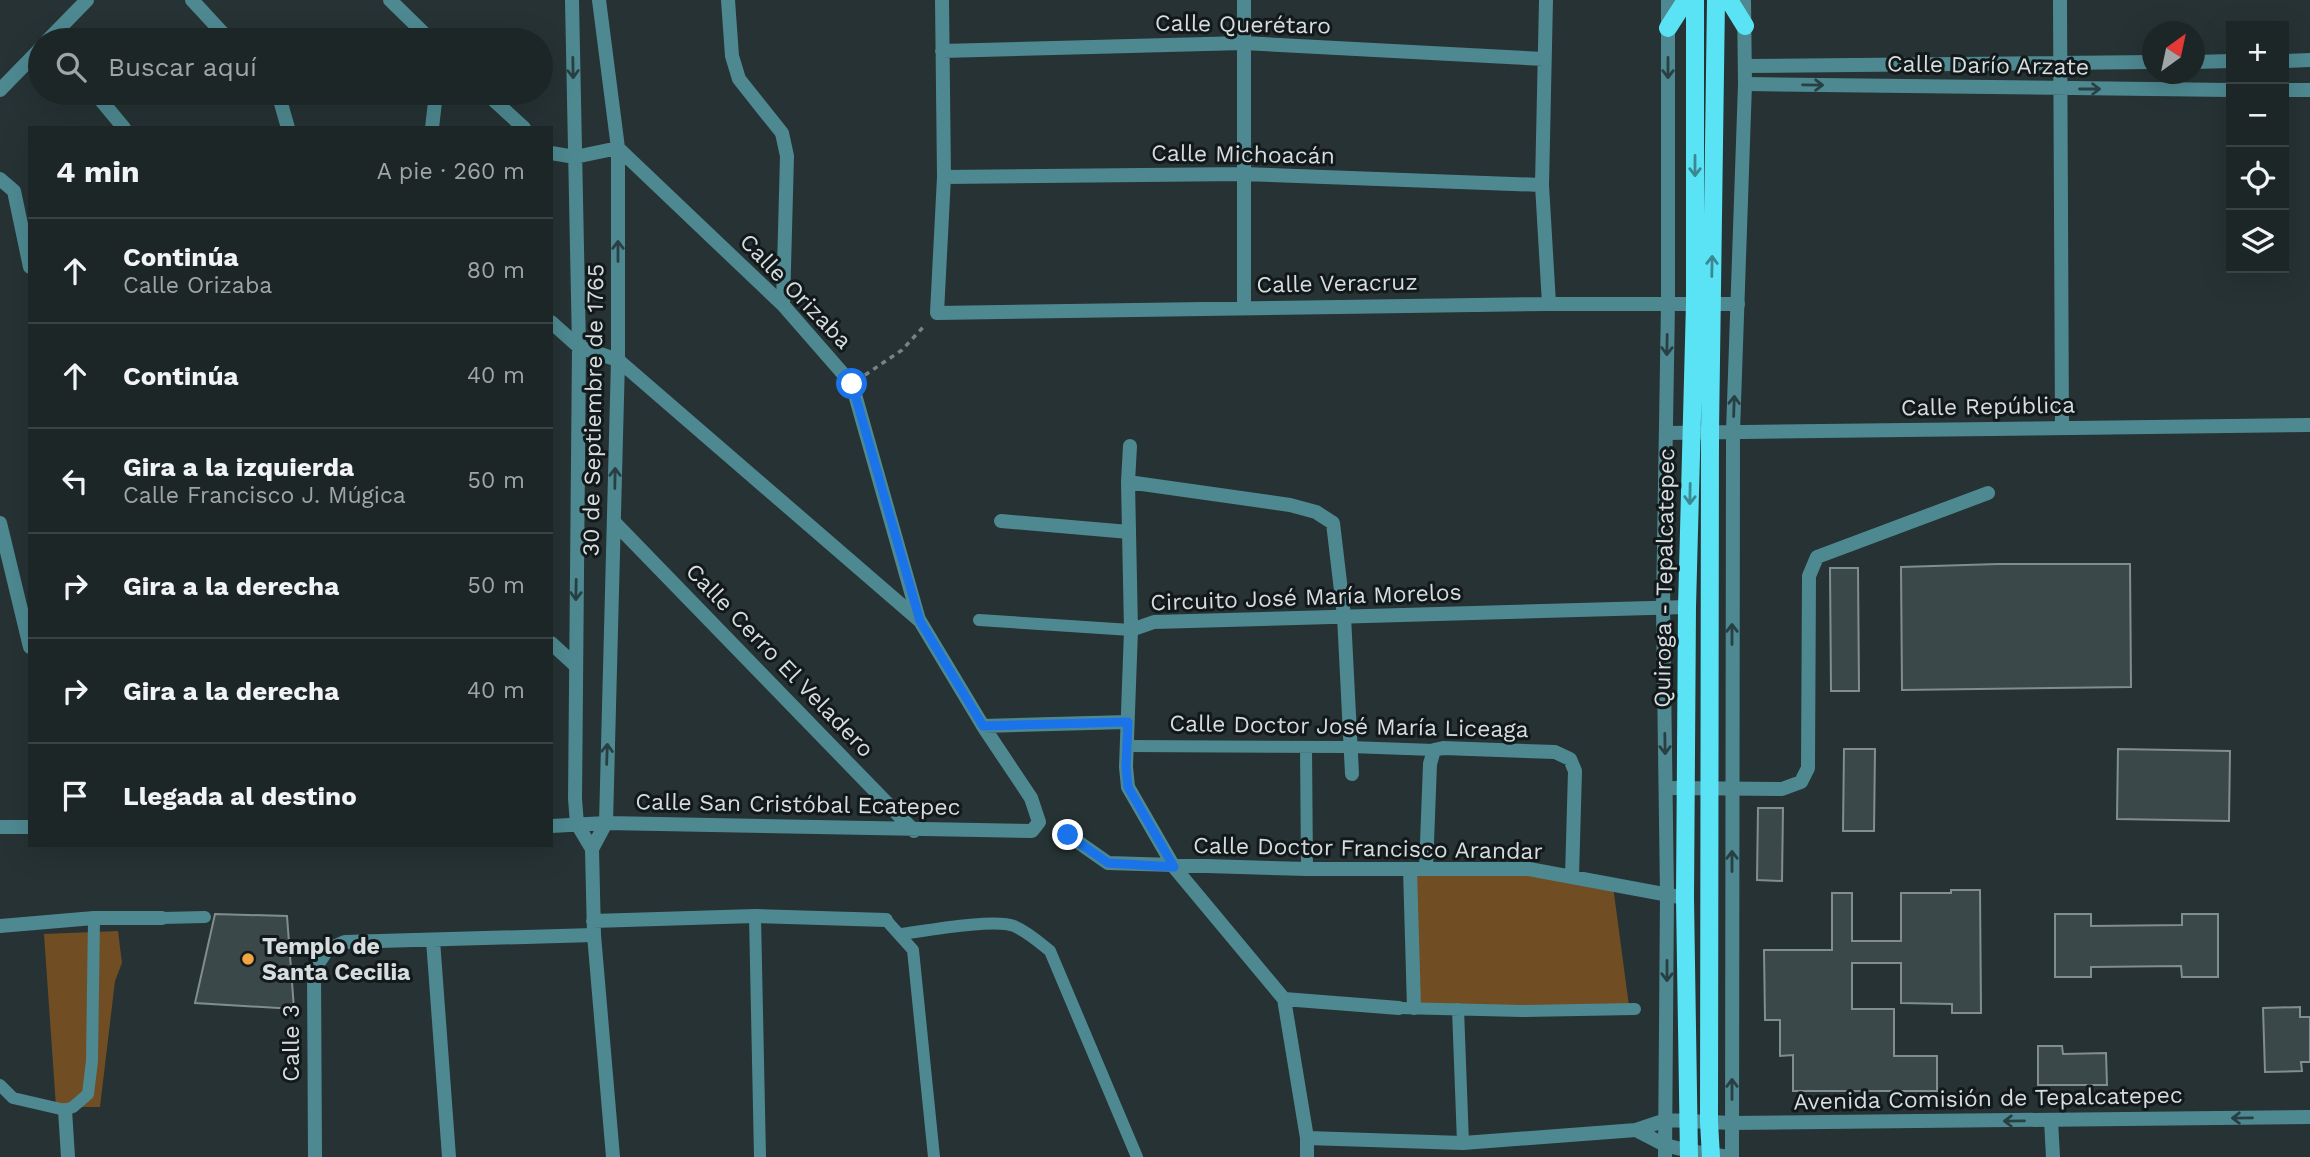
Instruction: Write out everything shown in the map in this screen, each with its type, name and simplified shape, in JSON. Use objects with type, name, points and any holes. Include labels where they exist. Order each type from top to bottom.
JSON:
[{"type":"main road","points":[[1668,28],[1685,0]]},
{"type":"main road","name":"Quiroga - Tepalcatepec","points":[[1695,0],[1703,303]]},
{"type":"main road","name":"Quiroga - Tepalcatepec","points":[[1716,0],[1703,303],[1701,433],[1710,789],[1709,1122],[1721,1157]]},
{"type":"main road","points":[[1729,0],[1745,26]]},
{"type":"main road","name":"Quiroga - Tepalcatepec","points":[[1689,1154],[1685,898],[1687,607],[1701,433]]},
{"type":"street","points":[[61,28],[87,0]]},
{"type":"street","points":[[192,0],[218,28]]},
{"type":"street","points":[[390,0],[419,28]]},
{"type":"street","name":"30 de Septiembre de 1765","points":[[572,0],[579,347],[575,665],[577,824]]},
{"type":"street","name":"30 de Septiembre de 1765","points":[[600,0],[618,148],[618,360],[606,823]]},
{"type":"street","points":[[727,0],[732,56],[739,79],[782,133],[787,156],[783,305]]},
{"type":"street","points":[[937,313],[944,177],[942,0]]},
{"type":"street","points":[[1244,0],[1244,307]]},
{"type":"street","points":[[1546,0],[1542,185],[1549,304]]},
{"type":"street","points":[[1665,1151],[1667,894],[1663,606],[1668,303],[1668,0]]},
{"type":"street","points":[[1636,1130],[1665,1151],[1721,1157],[1732,1123],[1733,432],[1745,84],[1744,0]]},
{"type":"street","points":[[2060,0],[2062,428]]},
{"type":"street","name":"Calle Querétaro","points":[[942,51],[1244,43],[1544,59]]},
{"type":"street","points":[[2289,61],[2310,60]]},
{"type":"street","points":[[2205,62],[2226,61]]},
{"type":"street","points":[[0,90],[28,62]]},
{"type":"street","name":"Calle Darío Arzate","points":[[1745,66],[2142,62]]},
{"type":"street","name":"Calle Darío Arzate","points":[[1745,84],[2226,90]]},
{"type":"street","points":[[2289,90],[2310,90]]},
{"type":"street","points":[[105,105],[122,126]]},
{"type":"street","points":[[281,105],[287,126]]},
{"type":"street","points":[[432,126],[435,105]]},
{"type":"street","points":[[499,105],[522,126]]},
{"type":"street","points":[[553,153],[575,157],[618,148]]},
{"type":"street","name":"Calle Orizaba","points":[[618,148],[783,305],[852,384],[920,621]]},
{"type":"street","name":"Calle Michoacán","points":[[944,177],[1244,174],[1542,185]]},
{"type":"street","points":[[0,179],[14,191],[28,258]]},
{"type":"street","name":"Calle Veracruz","points":[[937,313],[1244,307],[1738,304]]},
{"type":"street","points":[[553,324],[579,347],[618,360],[920,621],[983,726],[1128,722]]},
{"type":"street","name":"Calle República","points":[[1666,433],[2310,425]]},
{"type":"street","points":[[979,620],[1131,630],[1128,482],[1130,446]]},
{"type":"street","points":[[1128,482],[1290,505],[1316,512],[1333,523],[1345,617],[1352,774]]},
{"type":"street","points":[[1665,788],[1782,789],[1801,782],[1808,768],[1809,576],[1816,557],[1988,492]]},
{"type":"street","points":[[1001,521],[1129,532]]},
{"type":"street","name":"Calle Cerro El Veladero","points":[[614,522],[914,831]]},
{"type":"street","points":[[0,523],[28,639]]},
{"type":"street","name":"Circuito José María Morelos","points":[[1284,999],[1174,867],[1128,787],[1126,767],[1131,630],[1154,622],[1687,607]]},
{"type":"street","points":[[553,645],[575,665]]},
{"type":"street","name":"Calle San Cristóbal Ecatepec","points":[[553,826],[606,823],[914,831],[1031,831],[1039,822],[1031,798],[983,726]]},
{"type":"street","name":"Calle Doctor José María Liceaga","points":[[1127,746],[1443,748],[1555,752],[1570,759],[1575,771],[1572,877]]},
{"type":"street","points":[[1306,747],[1307,869]]},
{"type":"street","points":[[1426,869],[1430,764],[1434,750]]},
{"type":"street","points":[[592,849],[606,823]]},
{"type":"street","points":[[577,824],[592,849],[594,928],[613,1157]]},
{"type":"street","points":[[0,827],[28,827]]},
{"type":"street","name":"Calle Doctor Francisco Arandar","points":[[1068,835],[1108,863],[1307,869],[1528,869],[1685,898]]},
{"type":"street","points":[[1406,1008],[1410,869]]},
{"type":"street","points":[[755,916],[760,1157]]},
{"type":"street","name":"Calle 3","points":[[315,1157],[314,970],[327,950],[345,943],[433,940],[755,916],[886,920]]},
{"type":"street","points":[[0,926],[94,918],[205,918]]},
{"type":"street","points":[[0,1085],[13,1098],[65,1110],[88,1094],[92,1061],[94,918]]},
{"type":"street","points":[[886,920],[913,950],[934,1157]]},
{"type":"street","points":[[901,934],[966,925],[1012,925],[1033,937],[1049,951],[1137,1157]]},
{"type":"street","points":[[433,940],[449,1157]]},
{"type":"street","points":[[1307,1157],[1307,1138],[1284,999],[1406,1008],[1522,1011],[1636,1009]]},
{"type":"street","points":[[1458,1009],[1463,1150]]},
{"type":"street","points":[[65,1110],[68,1157]]},
{"type":"street","name":"Avenida Comisión de Tepalcatepec","points":[[1307,1138],[1463,1150],[1636,1130],[1666,1120],[1732,1123],[2310,1117]]},
{"type":"street","points":[[2051,1121],[2053,1157]]},
{"type":"path","points":[[852,384],[902,350],[937,313]]},
{"type":"shaded area","points":[[1412,870],[1529,870],[1613,886],[1629,1006],[1416,1006]]},
{"type":"shaded area","points":[[118,931],[122,963],[115,981],[100,1107],[56,1107],[44,934]]},
{"type":"building","points":[[2130,564],[2131,687],[1902,690],[1901,567]]},
{"type":"building","points":[[1830,568],[1858,568],[1859,691],[1831,691]]},
{"type":"building","points":[[1844,749],[1875,749],[1874,831],[1843,831]]},
{"type":"building","points":[[2118,749],[2230,751],[2229,821],[2117,819]]},
{"type":"building","points":[[1758,808],[1783,808],[1782,881],[1757,880]]},
{"type":"building","points":[[1951,890],[1980,890],[1981,1013],[1952,1013],[1952,1004],[1901,1003],[1901,963],[1852,963],[1852,1009],[1894,1009],[1894,1056],[1937,1056],[1937,1091],[1793,1091],[1793,1055],[1780,1056],[1780,1020],[1765,1020],[1764,950],[1832,950],[1832,893],[1852,893],[1852,941],[1901,941],[1901,893],[1951,893]]},
{"type":"building","name":"Templo de Santa Cecilia","points":[[215,914],[287,916],[294,1009],[195,1003]]},
{"type":"building","points":[[2055,914],[2091,914],[2091,926],[2182,925],[2182,914],[2218,914],[2218,977],[2182,977],[2181,966],[2091,967],[2091,977],[2055,977]]},
{"type":"building","points":[[2300,1007],[2300,1017],[2310,1017],[2310,1062],[2301,1062],[2302,1071],[2265,1072],[2263,1008]]},
{"type":"building","points":[[2038,1046],[2062,1046],[2063,1054],[2106,1053],[2107,1085],[2038,1085]]},
{"type":"place","name":"Templo de Santa Cecilia","points":[[248,959]]},
{"type":"route","points":[[852,384],[920,621],[983,726],[1128,722],[1128,787],[1174,867],[1108,863],[1068,835]]}]
